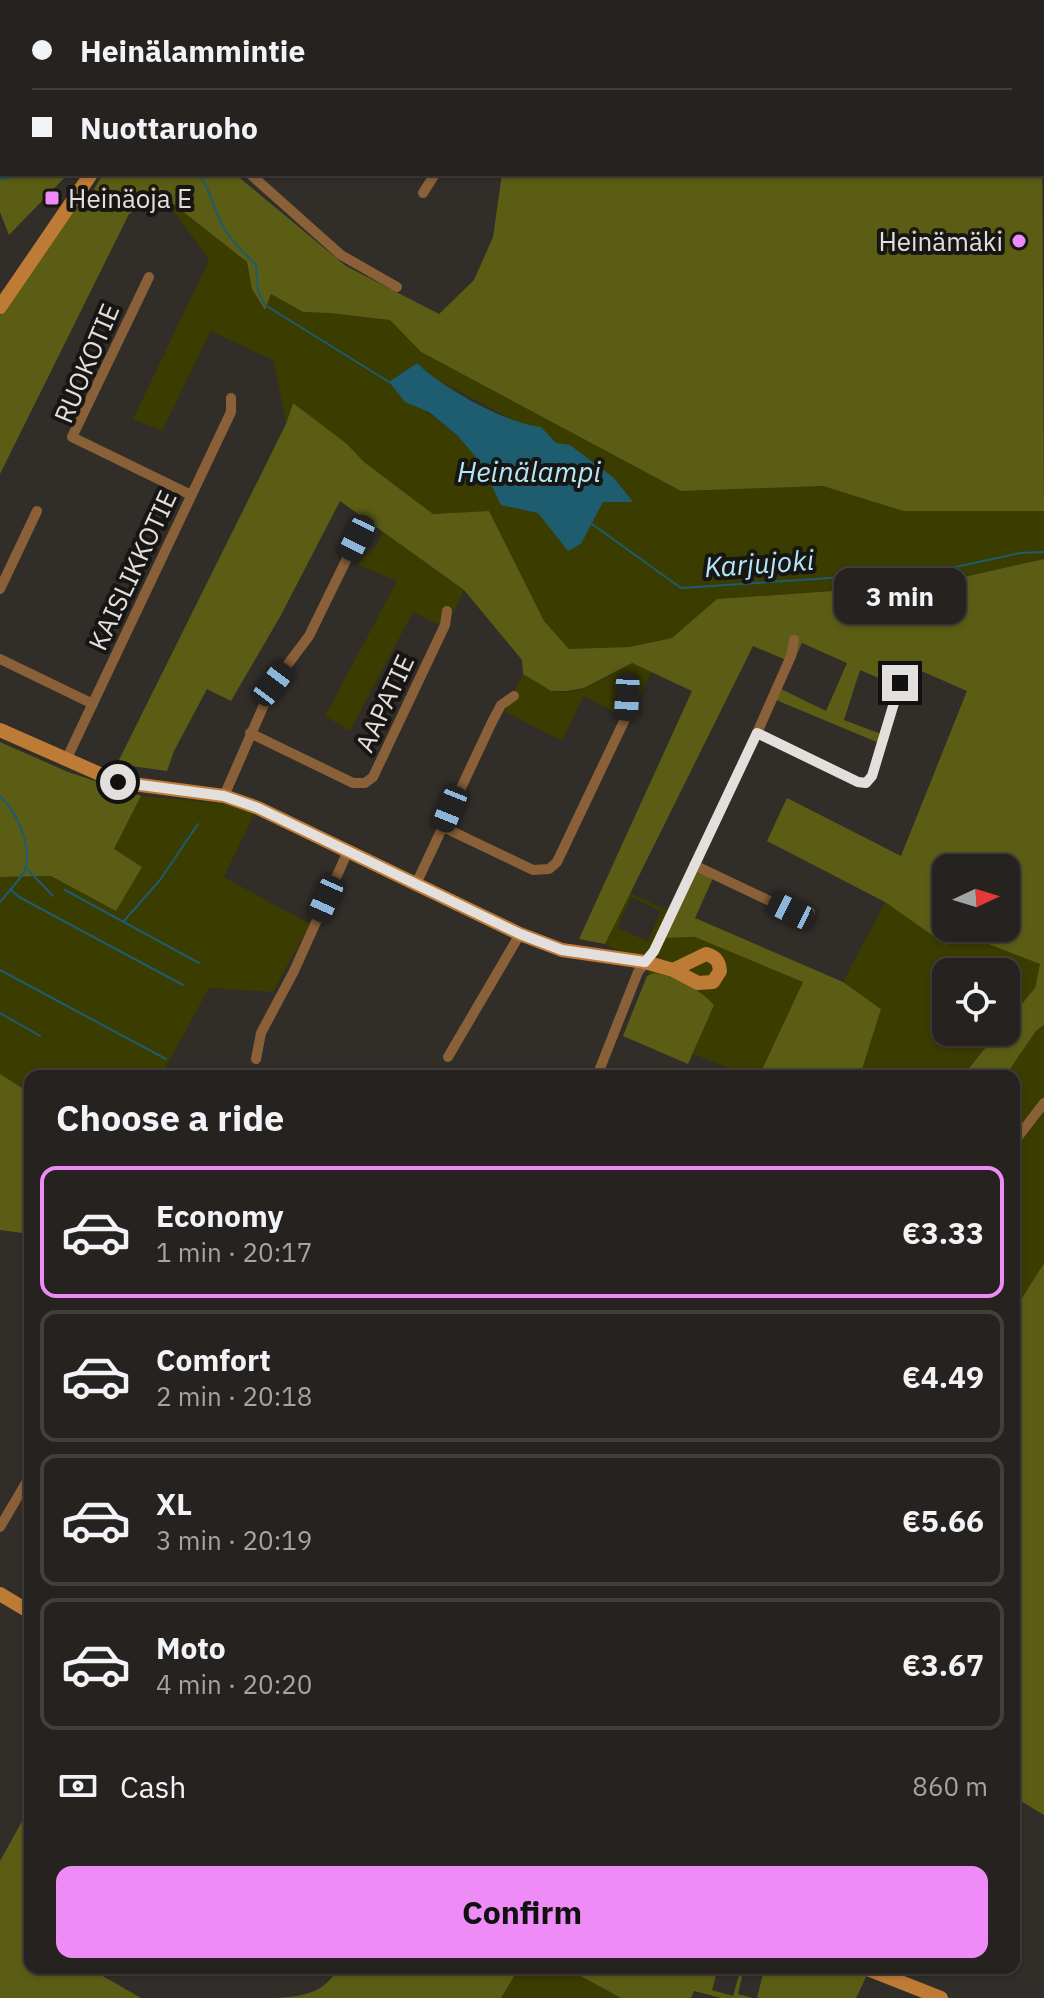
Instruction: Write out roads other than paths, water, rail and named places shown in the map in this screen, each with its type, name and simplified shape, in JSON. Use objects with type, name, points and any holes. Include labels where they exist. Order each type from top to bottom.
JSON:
[{"type":"street","points":[[0,307],[90,176]]},
{"type":"street","points":[[252,176],[341,255],[397,287]]},
{"type":"street","points":[[423,193],[434,176]]},
{"type":"street","name":"RUOKOTIE","points":[[149,277],[72,437],[191,495]]},
{"type":"street","name":"KAISLIKKOTIE","points":[[66,760],[231,412],[231,398]]},
{"type":"street","points":[[0,589],[37,511]]},
{"type":"street","points":[[224,796],[273,684],[309,636],[357,538]]},
{"type":"street","name":"AAPATIE","points":[[250,733],[353,783],[365,783],[373,777],[445,625],[447,611]]},
{"type":"street","points":[[600,1070],[645,962],[654,951],[757,733],[791,656],[794,640]]},
{"type":"street","points":[[0,659],[93,704]]},
{"type":"street","points":[[757,733],[858,782],[866,783],[872,776],[900,683],[898,669]]},
{"type":"street","points":[[416,884],[501,705],[514,696]]},
{"type":"street","points":[[443,827],[533,870],[549,869],[557,862],[626,717],[627,697]]},
{"type":"street","points":[[0,730],[118,782],[224,796],[258,808],[520,934],[562,950],[645,962],[673,970]]},
{"type":"street","points":[[256,1059],[261,1033],[294,971],[348,851]]},
{"type":"street","points":[[694,865],[791,911],[810,912]]},
{"type":"street","points":[[448,1057],[520,934]]},
{"type":"street","points":[[1020,1134],[1044,1103]]},
{"type":"street","points":[[0,1527],[24,1486]]},
{"type":"street","points":[[0,1594],[24,1608]]},
{"type":"street","points":[[880,1974],[941,1998]]},
{"type":"water","name":"Heinälampi","points":[[417,363],[475,403],[510,419],[541,427],[556,443],[570,445],[614,478],[633,502],[603,502],[581,544],[568,551],[538,513],[501,505],[481,463],[458,436],[429,412],[405,402],[389,382]]},
{"type":"waterway","points":[[1,179],[20,176]]},
{"type":"waterway","points":[[200,176],[227,233],[256,265],[258,290],[265,305],[389,382]]},
{"type":"waterway","name":"Karjujoki","points":[[592,524],[681,588],[937,571],[1020,553],[1044,552]]},
{"type":"waterway","points":[[0,796],[21,828],[27,857],[22,875],[0,902]]},
{"type":"waterway","points":[[124,921],[160,880],[198,824]]},
{"type":"waterway","points":[[26,868],[53,896]]},
{"type":"waterway","points":[[10,889],[19,897],[183,985]]},
{"type":"waterway","points":[[65,890],[199,963]]},
{"type":"waterway","points":[[0,970],[166,1059]]},
{"type":"waterway","points":[[0,1013],[40,1036]]},
{"type":"place","name":"Heinäoja E","points":[[52,198]]},
{"type":"place","name":"Heinämäki","points":[[1019,241]]}]
